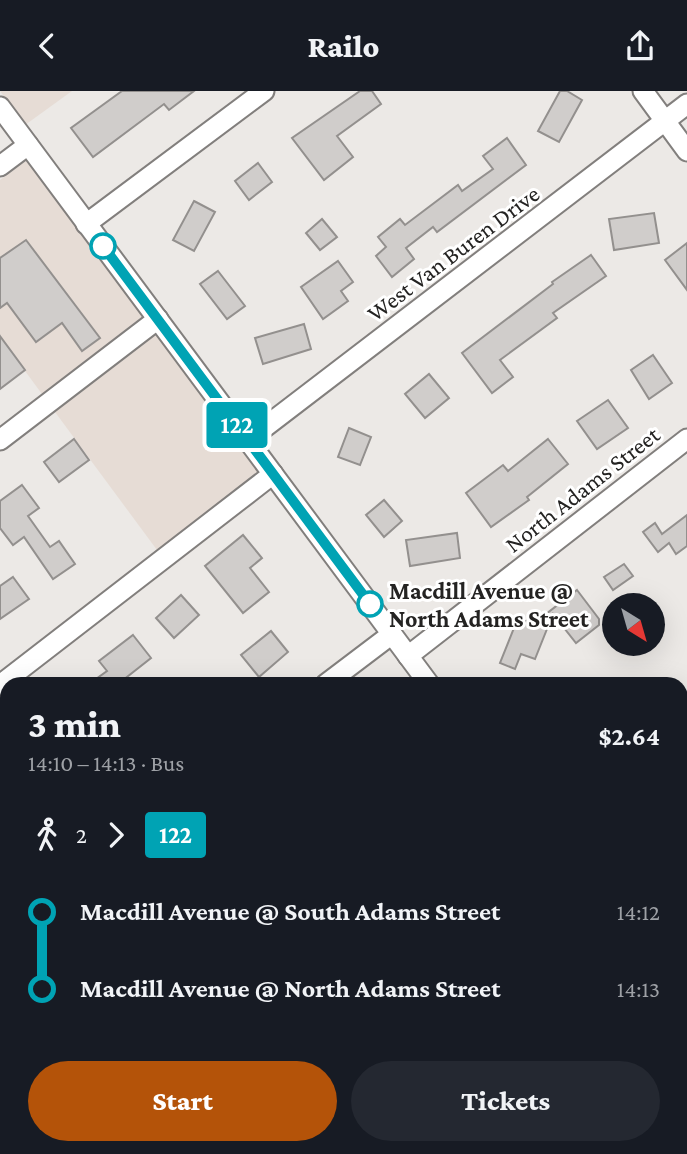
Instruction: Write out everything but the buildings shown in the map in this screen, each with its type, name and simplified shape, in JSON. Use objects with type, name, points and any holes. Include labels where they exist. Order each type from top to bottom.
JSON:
[{"type":"street","points":[[86,224],[264,91]]},
{"type":"street","points":[[643,91],[687,151]]},
{"type":"street","name":"West Van Buren Drive","points":[[248,440],[687,104]]},
{"type":"street","points":[[0,107],[424,677]]},
{"type":"street","points":[[0,166],[28,145]]},
{"type":"street","points":[[0,440],[158,319]]},
{"type":"street","name":"North Adams Street","points":[[408,656],[687,439]]},
{"type":"street","points":[[10,677],[273,474]]},
{"type":"street","points":[[335,677],[392,634]]},
{"type":"shaded area","points":[[0,91],[72,91],[25,125]]},
{"type":"shaded area","points":[[27,160],[143,316],[42,394],[0,337],[0,180]]},
{"type":"shaded area","points":[[157,334],[259,471],[157,550],[55,412]]},
{"type":"bus line","name":"122","points":[[103,246],[370,604]]},
{"type":"place","name":"Macdill Avenue @ North Adams Street","points":[[370,604]]}]
